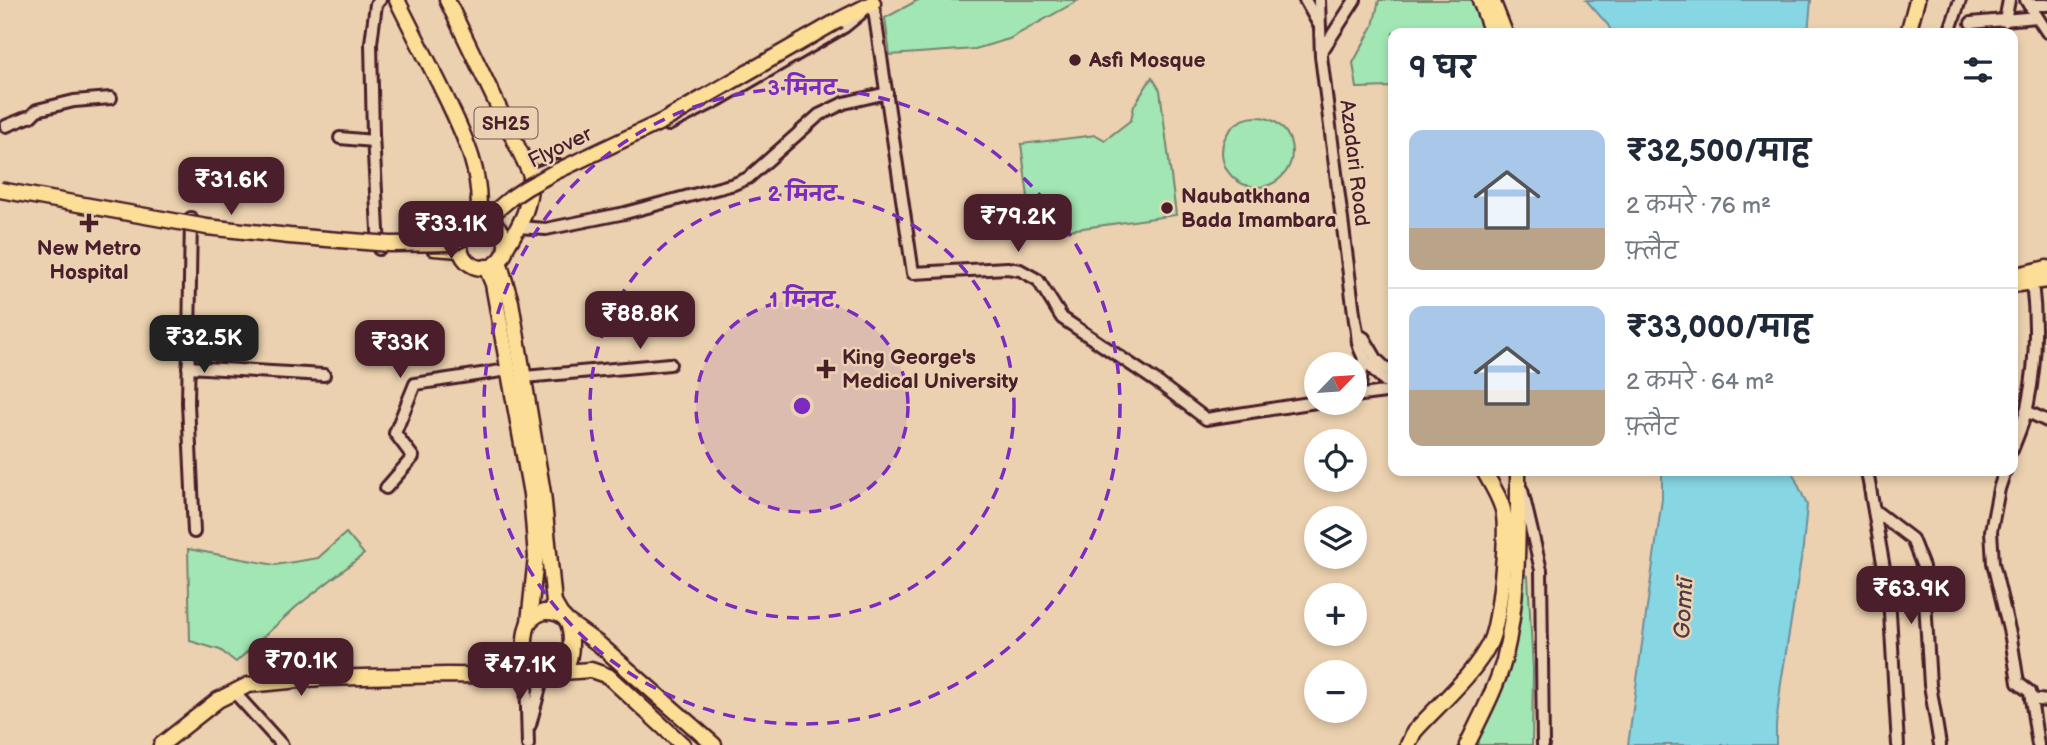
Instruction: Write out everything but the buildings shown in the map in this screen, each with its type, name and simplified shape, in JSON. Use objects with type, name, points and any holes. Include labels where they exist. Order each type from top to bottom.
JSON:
[{"type":"main road","name":"SH25","points":[[397,0],[470,149],[480,209],[477,223]]},
{"type":"main road","name":"SH25","points":[[447,0],[531,174]]},
{"type":"main road","points":[[1480,0],[1490,28]]},
{"type":"main road","points":[[1492,0],[1503,28]]},
{"type":"main road","points":[[1909,28],[1917,0]]},
{"type":"main road","name":"Flyover","points":[[0,190],[207,226],[289,236],[390,244],[452,243],[526,188],[663,121],[876,1]]},
{"type":"main road","points":[[531,174],[530,196],[519,227],[497,259],[479,268],[465,260],[460,250],[460,241],[469,226],[486,222],[502,233],[497,259],[492,284],[508,370],[543,493],[554,603],[571,629],[571,656],[562,672]]},
{"type":"main road","points":[[0,184],[191,223]]},
{"type":"main road","points":[[0,196],[191,223],[233,225],[379,244],[460,250]]},
{"type":"main road","points":[[379,244],[450,238],[463,233]]},
{"type":"main road","points":[[497,259],[511,302],[524,377],[530,453],[536,557],[526,630],[526,659],[530,668],[543,676]]},
{"type":"main road","points":[[2026,281],[2047,268]]},
{"type":"main road","points":[[1408,745],[1414,733],[1472,670],[1490,642],[1497,620],[1504,513],[1486,476]]},
{"type":"main road","points":[[1467,745],[1503,663],[1508,640],[1518,562],[1518,476]]},
{"type":"main road","points":[[529,622],[544,612],[552,612],[565,619],[600,645],[704,742]]},
{"type":"main road","points":[[447,675],[463,670],[513,667],[526,659]]},
{"type":"main road","points":[[161,745],[218,700],[248,685],[320,678],[553,676],[562,672],[591,670],[608,676],[684,745]]},
{"type":"main road","points":[[1472,670],[1496,680]]},
{"type":"street","points":[[379,244],[371,43],[376,4],[380,0]]},
{"type":"street","name":"Azadari Road","points":[[1305,0],[1320,25],[1354,321],[1362,352]]},
{"type":"street","points":[[1319,0],[1320,25]]},
{"type":"street","points":[[1320,25],[1328,0]]},
{"type":"street","points":[[1322,51],[1354,0]]},
{"type":"street","points":[[1951,28],[1959,0]]},
{"type":"street","points":[[2006,21],[2009,0]]},
{"type":"street","points":[[531,174],[658,131],[718,100],[844,27],[876,1]]},
{"type":"street","points":[[876,1],[913,273],[1007,268],[1020,270],[1038,279],[1062,318],[1160,384],[1206,419],[1304,404]]},
{"type":"street","points":[[2030,2],[2047,5]]},
{"type":"street","points":[[2030,2],[2047,32]]},
{"type":"street","points":[[1972,23],[2037,17]]},
{"type":"street","points":[[519,227],[547,229],[734,184],[748,178],[818,115],[844,103],[887,93]]},
{"type":"street","points":[[6,126],[31,116],[37,110],[74,101],[111,98]]},
{"type":"street","points":[[340,138],[373,141]]},
{"type":"street","points":[[191,223],[188,367],[194,532]]},
{"type":"street","points":[[2018,433],[2026,411],[2033,366],[2036,317],[2026,281]]},
{"type":"street","points":[[1359,335],[1388,372]]},
{"type":"street","points":[[1367,360],[1388,385]]},
{"type":"street","points":[[524,377],[670,364]]},
{"type":"street","points":[[188,367],[324,374]]},
{"type":"street","points":[[386,488],[414,457],[395,433],[415,384],[508,370]]},
{"type":"street","points":[[1367,394],[1388,390]]},
{"type":"street","points":[[2026,411],[2047,421]]},
{"type":"street","points":[[1519,476],[1541,570],[1543,745]]},
{"type":"street","points":[[1868,476],[1889,597],[1898,745]]},
{"type":"street","points":[[2003,476],[1992,531],[1993,563],[2011,638],[2018,683],[2029,692],[2038,745]]},
{"type":"street","points":[[1874,510],[1912,539],[1923,567],[1930,685],[1940,745]]},
{"type":"street","points":[[526,659],[528,740]]},
{"type":"street","points":[[528,740],[543,676]]},
{"type":"street","points":[[234,692],[282,745]]},
{"type":"street","points":[[2031,699],[2047,701]]},
{"type":"green space","points":[[918,0],[1079,0],[1009,39],[975,49],[890,55],[885,18]]},
{"type":"green space","points":[[1379,0],[1475,0],[1485,28],[1388,28],[1388,87],[1357,88],[1353,63],[1373,26]]},
{"type":"green space","points":[[1152,77],[1160,90],[1176,215],[1033,235],[1021,144],[1096,135],[1105,140],[1131,120],[1134,106]]},
{"type":"green space","points":[[1257,117],[1282,127],[1292,152],[1282,177],[1257,187],[1232,177],[1222,152],[1232,127]]},
{"type":"green space","points":[[346,533],[364,554],[296,607],[236,662],[220,650],[190,641],[188,549],[275,565],[318,558]]},
{"type":"green space","points":[[1521,574],[1528,576],[1533,669],[1532,745],[1475,745],[1501,691],[1511,654]]},
{"type":"water","points":[[1586,0],[1811,0],[1808,28],[1610,28]]},
{"type":"water","name":"Gomtī","points":[[1662,476],[1794,476],[1807,505],[1803,547],[1781,683],[1776,745],[1628,745],[1662,499]]},
{"type":"place","name":"Asfi Mosque","points":[[1075,60]]},
{"type":"place","name":"Naubatkhana Bada Imambara","points":[[1167,208]]},
{"type":"place","name":"New Metro Hospital","points":[[89,223]]},
{"type":"place","name":"King George's Medical University","points":[[826,369]]}]
